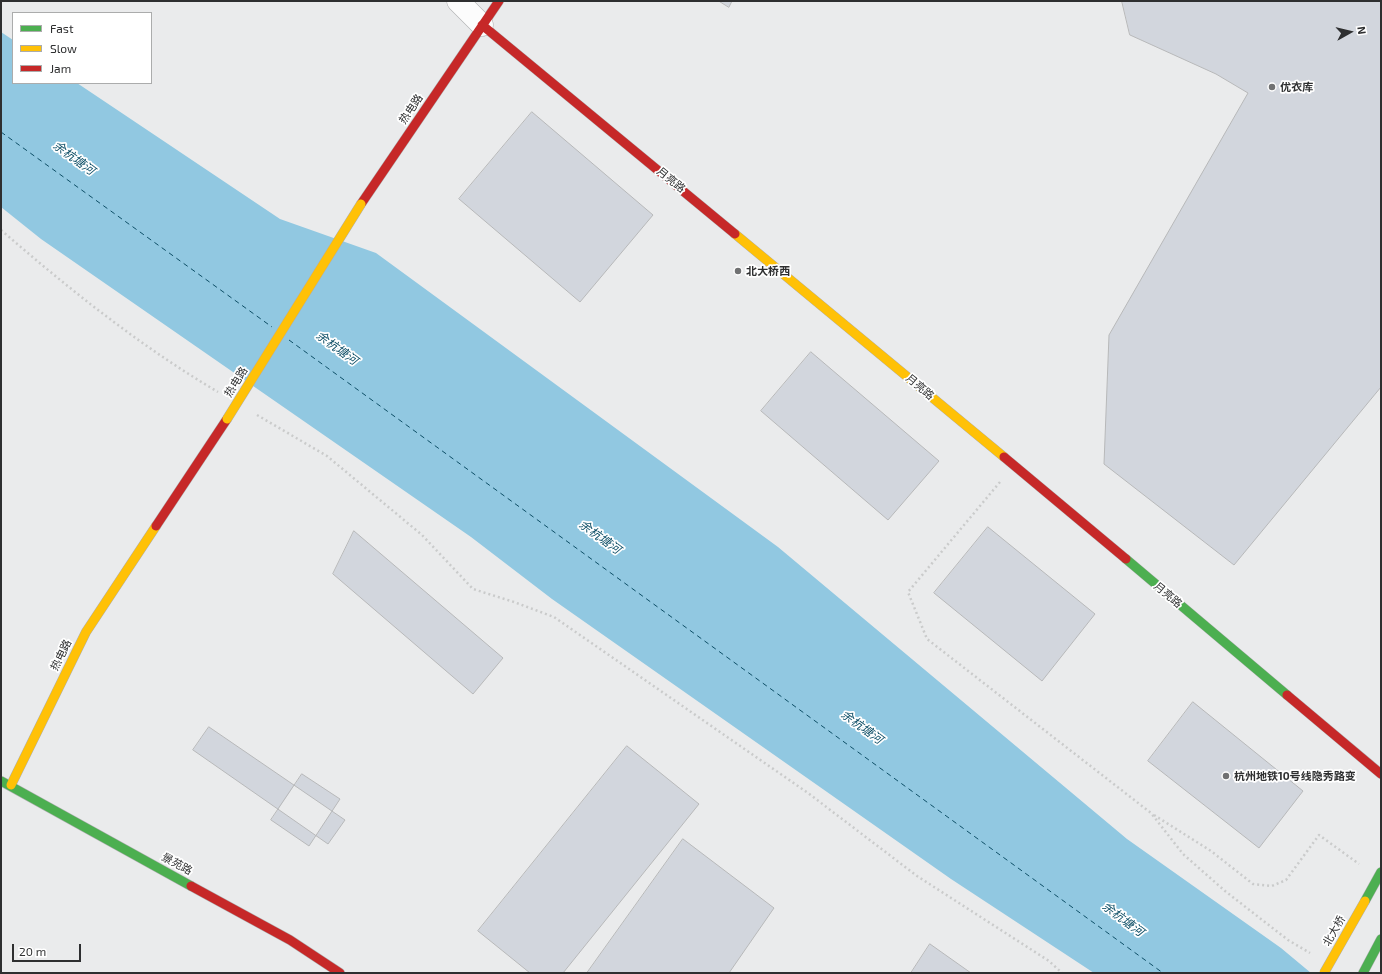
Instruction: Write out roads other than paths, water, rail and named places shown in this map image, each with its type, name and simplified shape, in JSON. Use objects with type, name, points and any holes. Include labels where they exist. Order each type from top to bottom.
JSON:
[{"type":"street","name":"月亮路","points":[[458,1],[482,25],[1014,465],[1381,774]]},
{"type":"street","name":"热电路","points":[[11,785],[86,632],[227,419],[361,204],[499,1]]},
{"type":"street","name":"景苑路","points":[[1,781],[11,785],[290,940],[340,973]]},
{"type":"street","name":"北大桥","points":[[1324,973],[1379,875]]},
{"type":"street","points":[[1363,973],[1381,939]]},
{"type":"water","name":"余杭塘河","points":[[1,32],[12,39],[12,84],[78,84],[280,219],[376,253],[778,547],[1127,839],[1281,948],[1311,973],[1094,973],[951,879],[552,599],[471,537],[41,239],[1,207]]},
{"type":"place","name":"优衣库","points":[[1272,87]]},
{"type":"place","name":"北大桥西","points":[[738,271]]},
{"type":"place","name":"杭州地铁10号线隐秀路变","points":[[1226,776]]}]
